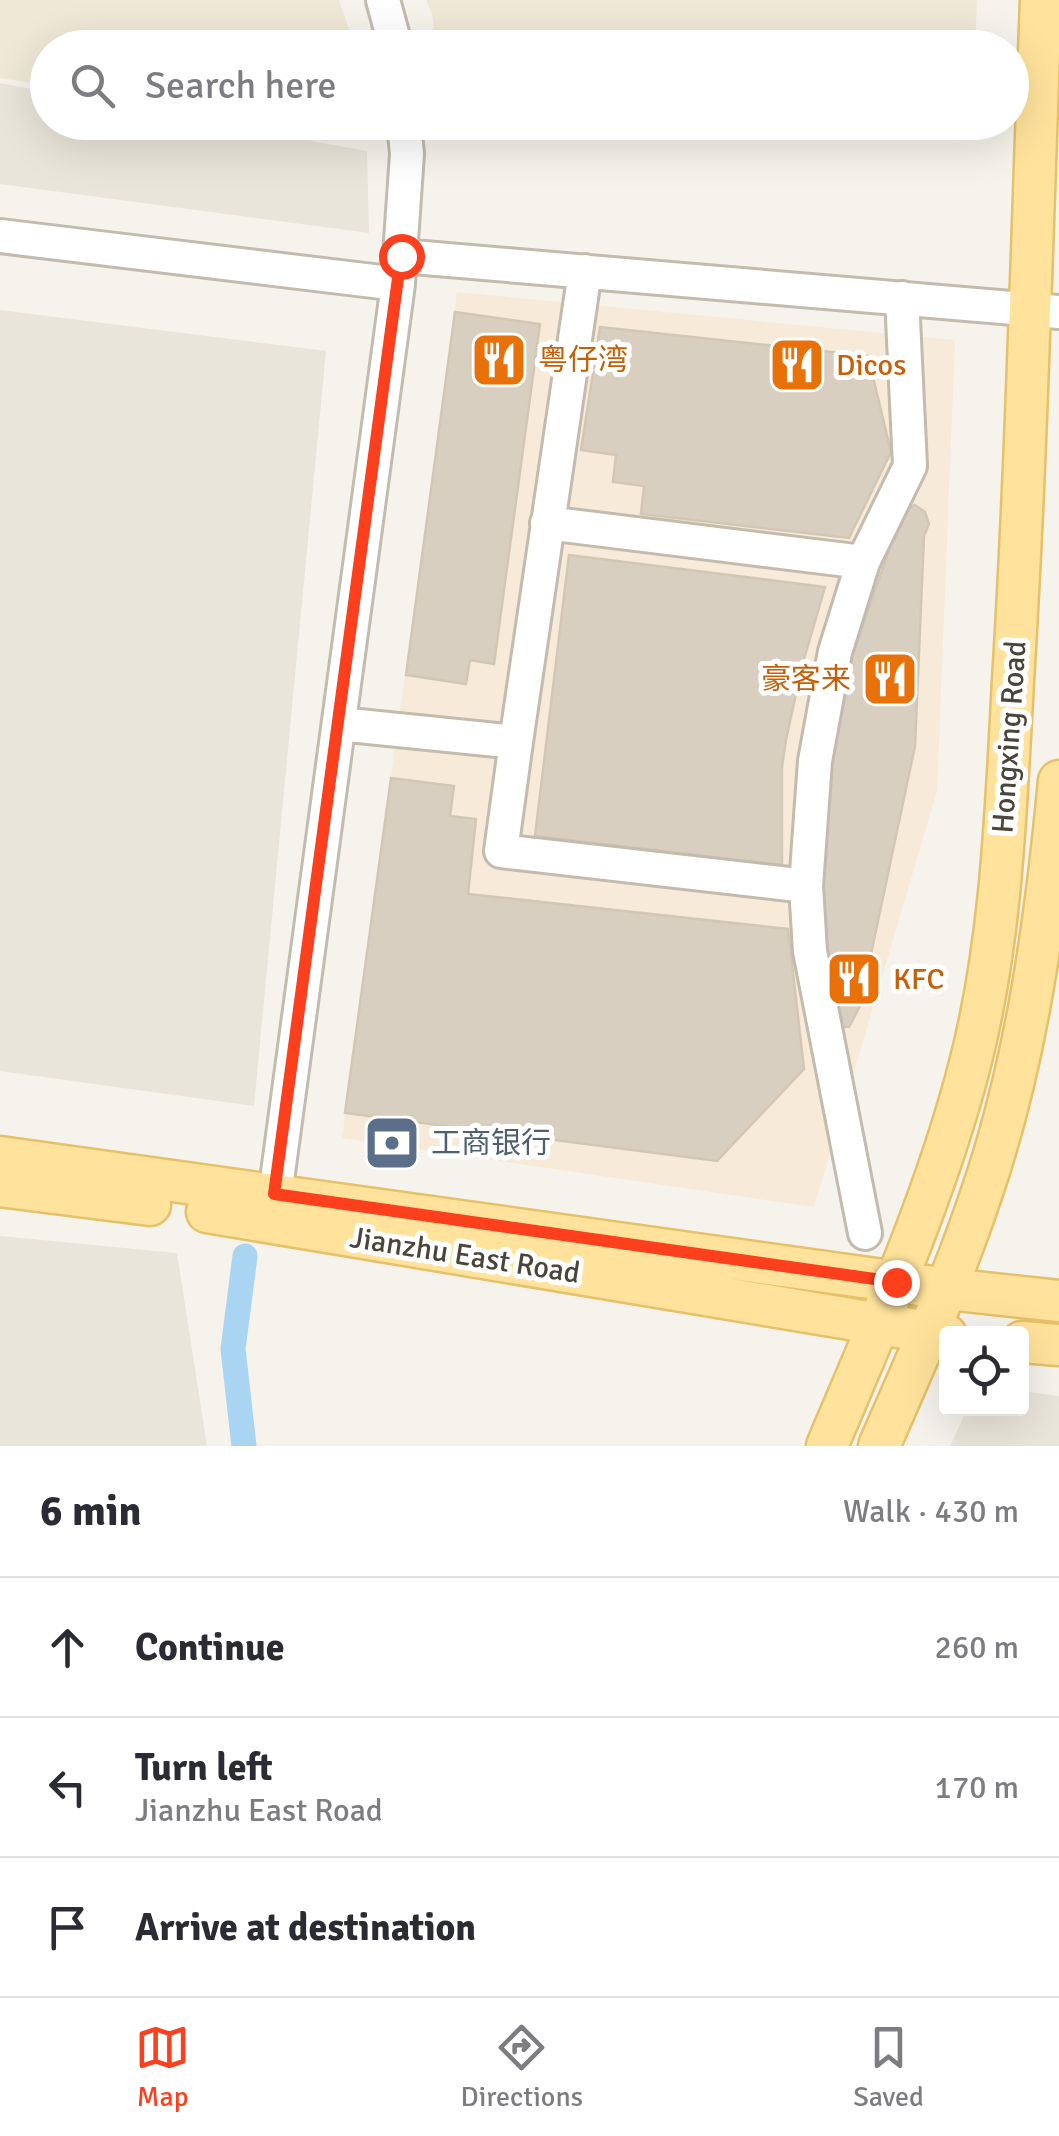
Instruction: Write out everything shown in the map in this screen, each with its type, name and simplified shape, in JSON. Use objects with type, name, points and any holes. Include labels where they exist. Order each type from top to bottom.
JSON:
[{"type":"main road","name":"Hongxing Road","points":[[827,1446],[896,1282],[970,1065],[989,976],[1006,795],[1024,500],[1044,310],[1040,0]]},
{"type":"main road","name":"Hongxing Road","points":[[879,1446],[937,1335],[948,1289],[984,1189],[1018,1062],[1049,883],[1059,781]]},
{"type":"main road","name":"Jianzhu East Road","points":[[0,1157],[896,1282],[1059,1300]]},
{"type":"main road","name":"Jianzhu East Road","points":[[0,1186],[215,1213],[937,1335]]},
{"type":"main road","points":[[1029,1343],[1059,1346]]},
{"type":"street","points":[[383,0],[391,30]]},
{"type":"street","points":[[274,1194],[400,270],[405,140]]},
{"type":"street","points":[[0,236],[400,270],[585,271],[1044,310]]},
{"type":"street","points":[[585,271],[502,851],[806,886]]},
{"type":"street","points":[[865,1232],[810,951],[806,886],[814,761],[835,652],[863,562],[910,466],[902,298]]},
{"type":"street","points":[[547,523],[863,562]]},
{"type":"street","points":[[338,724],[516,742]]},
{"type":"shaded area","points":[[0,0],[339,0],[349,30],[30,30],[30,82],[0,78]]},
{"type":"shaded area","points":[[426,0],[977,0],[976,30],[434,30]]},
{"type":"shaded area","points":[[0,83],[30,89],[30,140],[306,140],[367,151],[369,233],[0,184]]},
{"type":"shaded area","points":[[457,292],[955,340],[937,791],[814,1207],[342,1138]]},
{"type":"shaded area","points":[[0,310],[326,351],[254,1106],[0,1071]]},
{"type":"shaded area","points":[[0,1236],[177,1253],[207,1446],[0,1446]]},
{"type":"shaded area","points":[[1029,1392],[1059,1396],[1059,1446],[950,1446],[964,1416],[1029,1416]]},
{"type":"building","points":[[455,312],[540,324],[494,664],[470,660],[466,684],[406,675]]},
{"type":"building","points":[[600,327],[868,356],[891,452],[849,538],[641,514],[644,486],[613,482],[616,455],[581,450]]},
{"type":"building","points":[[915,505],[925,512],[929,524],[924,536],[915,746],[860,1006],[849,1027],[841,1026],[830,996],[821,876],[829,756],[848,668],[903,510]]},
{"type":"building","points":[[569,555],[825,587],[786,740],[782,767],[782,865],[535,836]]},
{"type":"building","points":[[391,778],[454,786],[450,816],[476,819],[468,894],[788,929],[804,1069],[717,1161],[345,1113]]},
{"type":"waterway","points":[[244,1446],[233,1349],[245,1256]]},
{"type":"place","name":"粤仔湾","points":[[499,360]]},
{"type":"place","name":"Dicos","points":[[797,365]]},
{"type":"place","name":"豪客来","points":[[890,679]]},
{"type":"place","name":"KFC","points":[[854,979]]},
{"type":"place","name":"工商银行","points":[[392,1143]]},
{"type":"route","points":[[401,256],[274,1194],[896,1282]]}]
